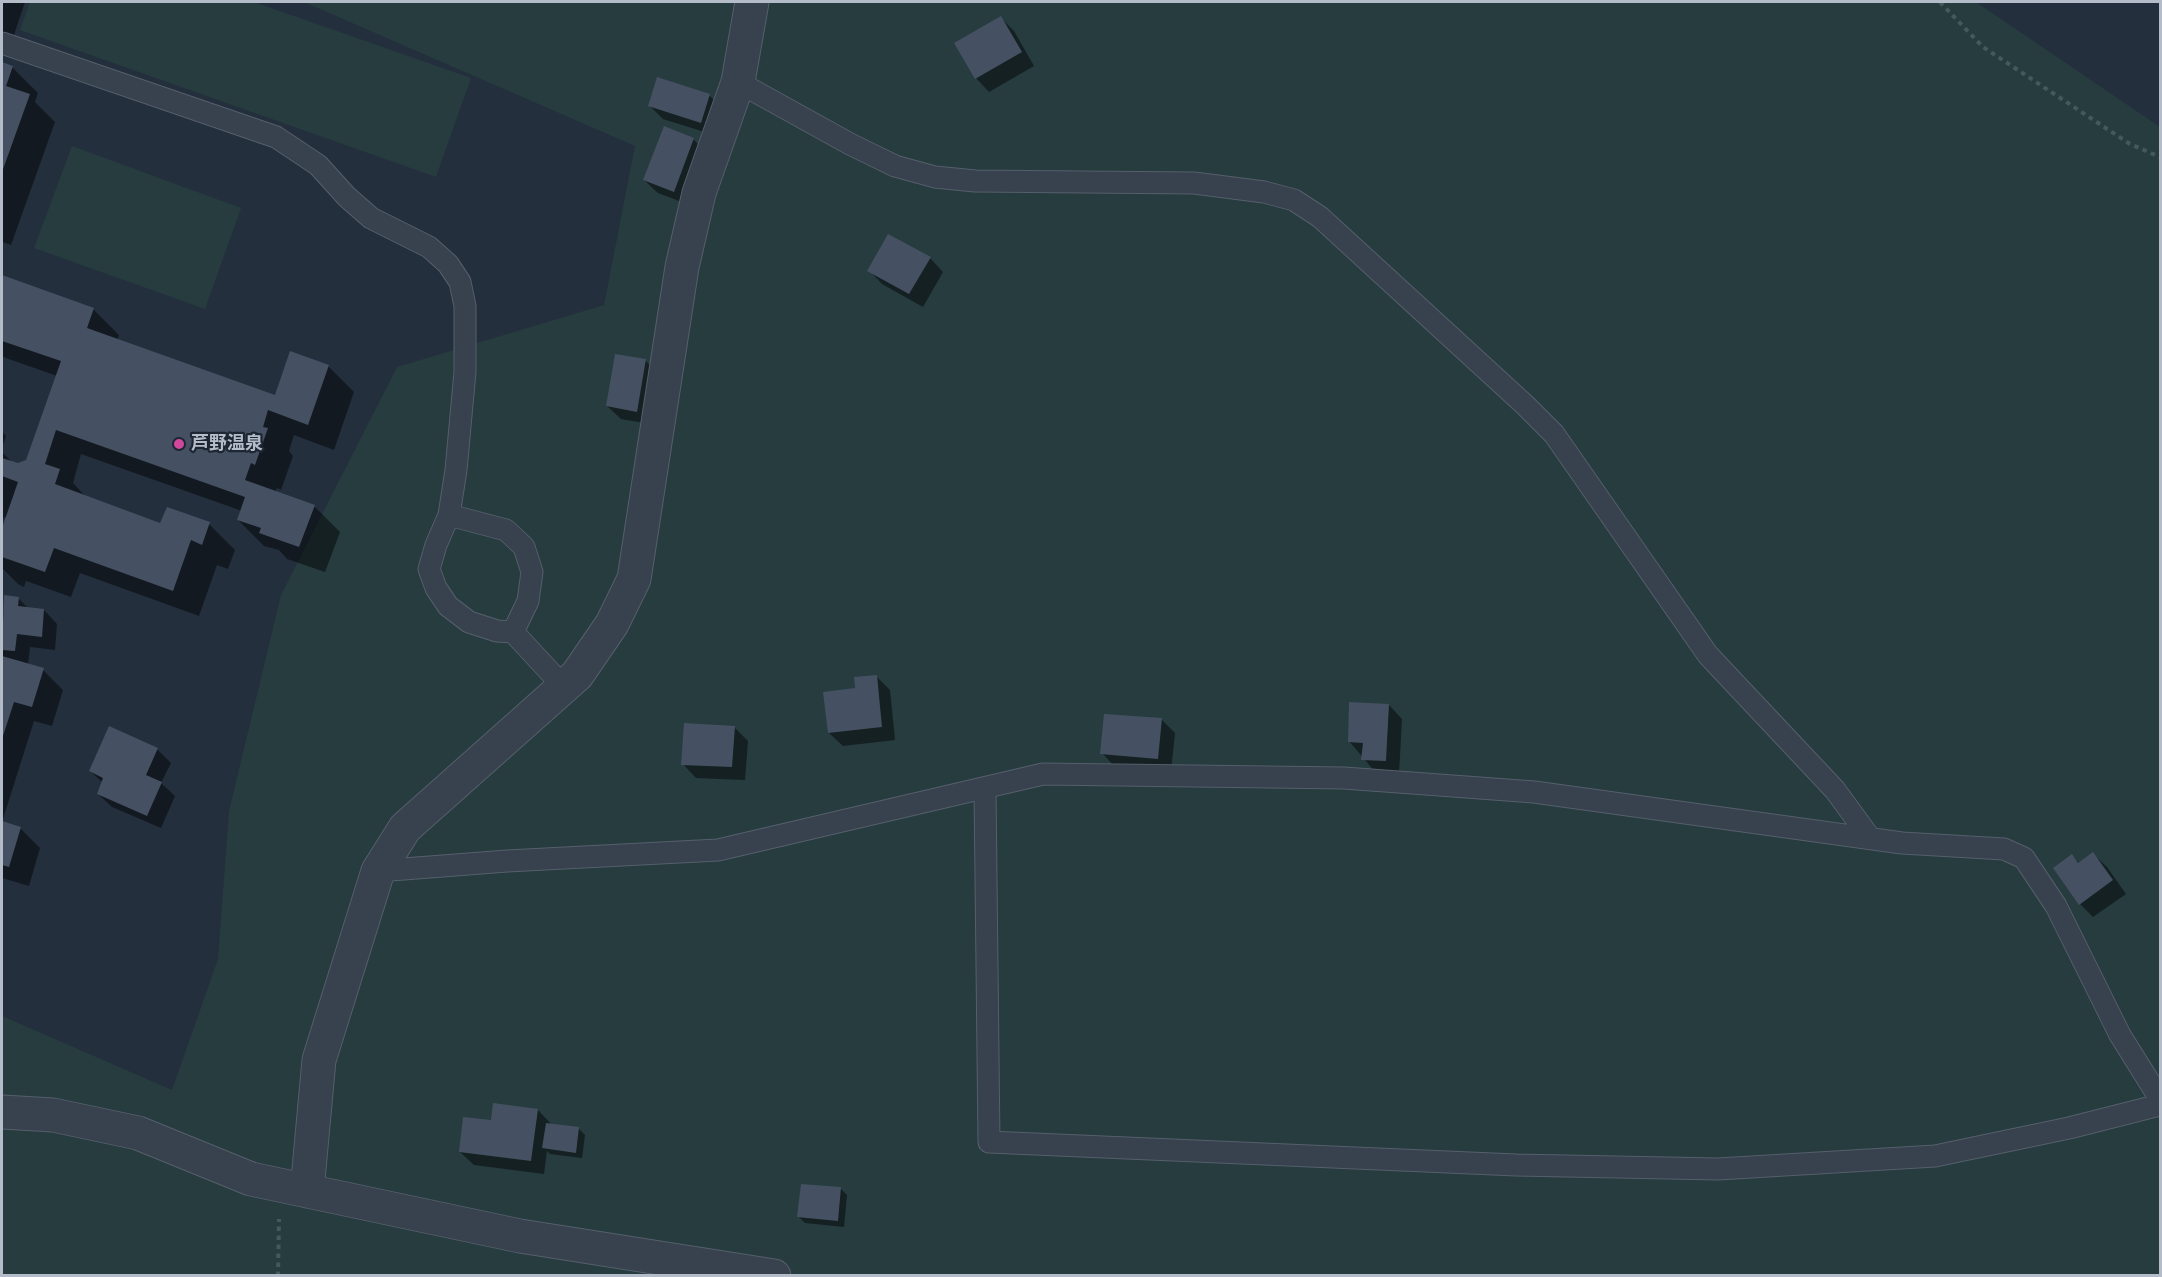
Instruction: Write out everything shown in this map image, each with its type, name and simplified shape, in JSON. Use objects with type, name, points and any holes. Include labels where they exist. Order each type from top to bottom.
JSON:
[{"type":"street","points":[[294,1188],[319,1060],[378,871],[405,828],[577,675],[612,624],[634,579],[682,267],[699,194],[738,82],[752,2]]},
{"type":"street","points":[[2,1112],[53,1115],[138,1132],[251,1179],[520,1236],[774,1275]]},
{"type":"lane","points":[[2,43],[276,137],[318,165],[347,197],[371,218],[429,247],[448,264],[460,282],[465,306],[465,372],[456,470],[449,516],[436,545],[429,569],[436,588],[448,606],[469,622],[497,631],[513,632],[564,687]]},
{"type":"lane","points":[[738,82],[886,162],[935,177],[975,181],[1194,183],[1264,192],[1294,200],[1311,212],[1525,405],[1554,434],[1708,655],[1835,790],[1870,838]]},
{"type":"lane","points":[[449,516],[506,530],[524,547],[531,572],[528,601],[513,632]]},
{"type":"lane","points":[[378,871],[507,861],[718,850],[1043,774],[1344,778],[1534,792],[1902,843],[2004,849],[2024,858],[2056,906],[2120,1035],[2160,1099]]},
{"type":"lane","points":[[985,789],[989,1142],[1516,1165],[1718,1169],[1935,1156],[2069,1128],[2160,1105]]},
{"type":"path","points":[[1940,2],[1983,47],[2130,144],[2160,157]]},
{"type":"path","points":[[278,1275],[294,1188]]},
{"type":"green space","points":[[30,2],[254,2],[471,78],[436,177],[20,30]]},
{"type":"green space","points":[[304,2],[1976,2],[2160,127],[2160,1275],[2,1275],[2,1016],[172,1090],[218,959],[229,811],[281,595],[397,367],[604,305],[635,146]]},
{"type":"green space","points":[[72,146],[241,208],[205,309],[34,248]]},
{"type":"building","points":[[1001,16],[1022,52],[975,79],[954,43]]},
{"type":"building","points":[[2,62],[13,66],[6,86],[30,94],[2,172]]},
{"type":"building","points":[[657,77],[710,94],[701,123],[648,106]]},
{"type":"building","points":[[664,126],[694,138],[674,192],[643,180]]},
{"type":"building","points":[[888,234],[931,257],[909,294],[867,271]]},
{"type":"building","name":"芦野温泉","points":[[2,275],[94,308],[87,328],[275,395],[290,351],[329,365],[308,425],[268,410],[263,427],[268,428],[255,465],[251,463],[245,480],[315,505],[299,547],[259,533],[261,528],[237,520],[245,497],[56,430],[45,464],[60,469],[55,484],[160,523],[167,507],[210,522],[202,545],[191,540],[173,591],[54,548],[45,572],[2,557],[2,528],[18,482],[2,476],[2,458],[18,463],[26,460],[61,361],[2,341]]},
{"type":"building","points":[[615,354],[646,359],[637,412],[606,406]]},
{"type":"building","points":[[4,595],[19,597],[18,606],[44,609],[42,637],[17,634],[15,651],[2,650]]},
{"type":"building","points":[[2,656],[44,668],[32,707],[14,702],[2,739]]},
{"type":"building","points":[[877,675],[882,727],[828,733],[823,692],[855,688],[854,677]]},
{"type":"building","points":[[1349,702],[1389,704],[1386,761],[1361,760],[1363,743],[1348,742]]},
{"type":"building","points":[[1104,714],[1162,718],[1158,759],[1100,754]]},
{"type":"building","points":[[684,723],[735,726],[732,767],[681,765]]},
{"type":"building","points":[[109,726],[158,748],[146,775],[162,782],[147,816],[97,794],[103,778],[89,771]]},
{"type":"building","points":[[2,821],[21,827],[9,867],[2,865]]},
{"type":"building","points":[[2093,852],[2113,880],[2079,905],[2053,868],[2072,854],[2078,863]]},
{"type":"building","points":[[493,1103],[538,1109],[531,1161],[459,1152],[463,1117],[491,1120]]},
{"type":"building","points":[[546,1123],[579,1127],[576,1153],[542,1148]]},
{"type":"building","points":[[801,1184],[841,1187],[838,1221],[797,1217]]},
{"type":"place","name":"芦野温泉","points":[[179,444]]}]
